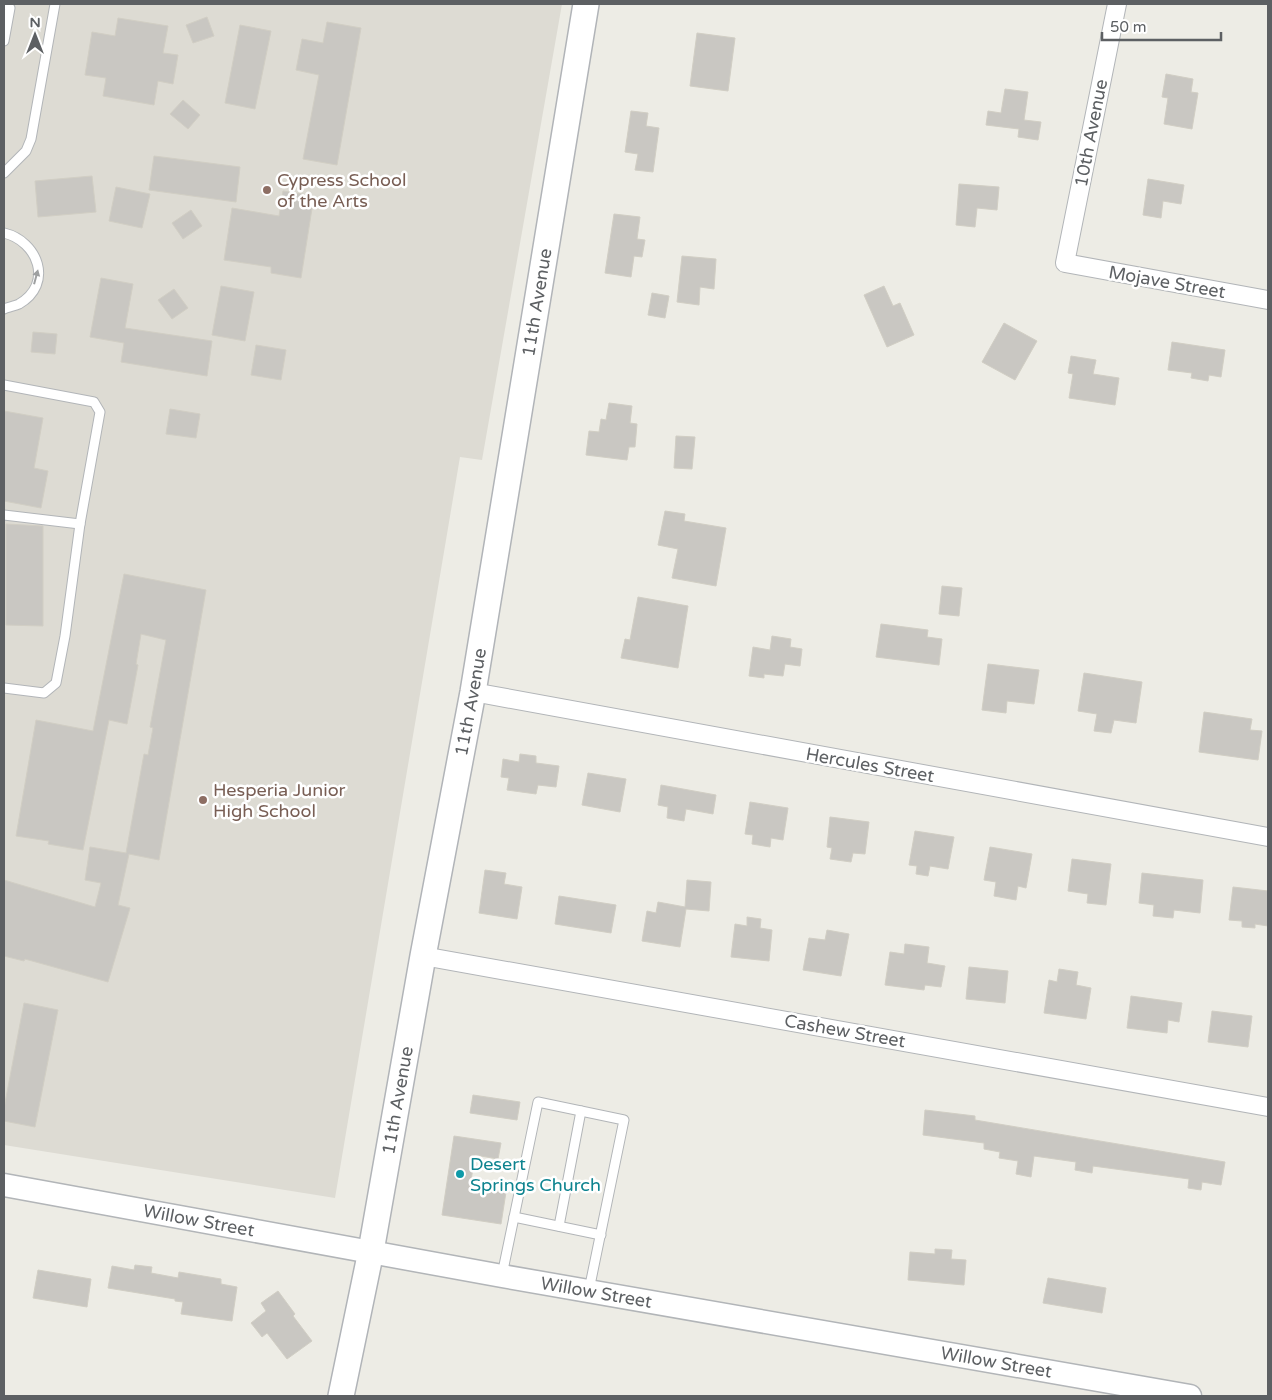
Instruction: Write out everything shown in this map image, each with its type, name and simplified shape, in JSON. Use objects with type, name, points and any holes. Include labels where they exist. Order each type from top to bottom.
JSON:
[{"type":"main road","name":"11th Avenue","points":[[341,1396],[370,1251],[422,956],[473,692],[586,4]]},
{"type":"street","name":"10th Avenue","points":[[1065,263],[1117,4]]},
{"type":"street","name":"Mojave Street","points":[[1065,263],[1268,300]]},
{"type":"street","name":"Hercules Street","points":[[473,692],[1268,837]]},
{"type":"street","name":"Cashew Street","points":[[422,956],[1268,1106]]},
{"type":"street","name":"Willow Street","points":[[4,1184],[502,1276],[1190,1396]]},
{"type":"lane","points":[[4,41],[10,8],[6,4]]},
{"type":"lane","points":[[4,173],[26,151],[32,139],[55,4]]},
{"type":"lane","points":[[4,233],[22,241],[31,248],[39,265],[39,278],[31,292],[19,303],[4,309]]},
{"type":"lane","points":[[4,385],[94,402],[100,412],[80,524],[65,636],[56,683],[44,693],[4,688]]},
{"type":"lane","points":[[4,515],[48,518],[80,524]]},
{"type":"lane","points":[[502,1276],[538,1102],[624,1120],[589,1291]]},
{"type":"lane","points":[[559,1226],[581,1111]]},
{"type":"lane","points":[[514,1217],[600,1234]]},
{"type":"shaded area","points":[[4,4],[562,4],[482,460],[460,457],[335,1198],[4,1145]]},
{"type":"building","points":[[207,17],[214,36],[193,43],[186,25]]},
{"type":"building","points":[[118,18],[168,26],[163,53],[178,55],[173,84],[158,81],[154,105],[103,96],[106,78],[85,75],[92,32],[115,36]]},
{"type":"building","points":[[327,22],[361,28],[337,165],[303,159],[319,75],[296,70],[302,39],[323,43]]},
{"type":"building","points":[[240,25],[271,31],[255,109],[225,103]]},
{"type":"building","points":[[697,33],[735,38],[728,91],[690,86]]},
{"type":"building","points":[[1166,74],[1193,79],[1191,92],[1198,93],[1192,129],[1164,124],[1168,98],[1162,97]]},
{"type":"building","points":[[1005,89],[1028,92],[1024,120],[1041,122],[1038,140],[1018,137],[1019,129],[986,125],[988,111],[1001,113]]},
{"type":"building","points":[[183,100],[200,115],[188,129],[170,114]]},
{"type":"building","points":[[631,111],[648,113],[646,126],[659,128],[653,172],[635,170],[638,154],[625,152]]},
{"type":"building","points":[[154,156],[240,167],[236,202],[149,190]]},
{"type":"building","points":[[92,176],[96,212],[38,217],[35,181]]},
{"type":"building","points":[[1148,179],[1184,185],[1181,204],[1163,201],[1161,218],[1143,215]]},
{"type":"building","points":[[959,184],[999,187],[997,210],[977,208],[975,227],[956,225]]},
{"type":"building","points":[[116,187],[150,194],[142,228],[109,221]]},
{"type":"building","points":[[283,191],[314,196],[301,278],[271,273],[271,267],[224,260],[232,208],[279,216]]},
{"type":"building","points":[[191,210],[202,226],[183,239],[172,223]]},
{"type":"building","points":[[614,214],[640,217],[637,239],[645,240],[642,257],[634,256],[631,277],[605,273]]},
{"type":"building","points":[[682,256],[716,259],[714,289],[700,287],[699,305],[677,302]]},
{"type":"building","points":[[101,278],[133,284],[125,328],[212,341],[207,376],[121,362],[124,343],[90,337]]},
{"type":"building","points":[[221,286],[254,292],[245,341],[212,335]]},
{"type":"building","points":[[884,286],[893,306],[900,303],[914,335],[887,347],[864,295]]},
{"type":"building","points":[[174,289],[188,308],[172,319],[158,300]]},
{"type":"building","points":[[652,293],[669,296],[665,318],[648,315]]},
{"type":"building","points":[[1004,323],[1037,341],[1015,380],[982,362]]},
{"type":"building","points":[[33,332],[57,334],[55,354],[31,352]]},
{"type":"building","points":[[1172,342],[1225,350],[1221,377],[1209,375],[1208,381],[1191,378],[1192,373],[1168,370]]},
{"type":"building","points":[[256,345],[286,350],[281,380],[251,375]]},
{"type":"building","points":[[1071,356],[1096,360],[1093,374],[1119,378],[1115,405],[1069,398],[1073,374],[1068,373]]},
{"type":"building","points":[[609,403],[632,406],[630,423],[637,424],[635,447],[629,447],[627,460],[586,455],[589,431],[599,432],[601,419],[606,420]]},
{"type":"building","points":[[170,409],[200,414],[196,438],[166,434]]},
{"type":"building","points":[[4,411],[43,418],[34,468],[48,471],[41,508],[4,501]]},
{"type":"building","points":[[676,436],[695,437],[692,469],[674,468]]},
{"type":"building","points":[[665,511],[685,514],[684,521],[726,528],[716,586],[672,578],[678,549],[658,545]]},
{"type":"building","points":[[6,524],[43,526],[43,626],[6,625]]},
{"type":"building","points":[[124,574],[206,590],[159,860],[129,854],[118,905],[130,908],[108,982],[25,959],[24,961],[4,956],[4,880],[95,907],[101,883],[85,880],[90,847],[126,853],[144,754],[148,755],[153,728],[150,727],[166,640],[141,634],[136,664],[138,665],[127,724],[109,720],[83,850],[48,844],[49,841],[16,836],[36,720],[93,731]]},
{"type":"building","points":[[942,586],[962,588],[959,616],[939,614]]},
{"type":"building","points":[[638,597],[688,606],[678,668],[621,658],[625,639],[630,640]]},
{"type":"building","points":[[881,624],[928,630],[927,637],[942,639],[939,665],[876,657]]},
{"type":"building","points":[[772,636],[791,639],[790,647],[802,649],[800,666],[785,664],[783,676],[764,674],[764,678],[749,676],[753,647],[770,650]]},
{"type":"building","points":[[988,664],[1039,670],[1034,704],[1007,701],[1006,713],[982,710]]},
{"type":"building","points":[[1084,673],[1142,682],[1136,723],[1114,720],[1111,733],[1094,731],[1097,714],[1078,711]]},
{"type":"building","points":[[1204,712],[1252,719],[1250,730],[1262,731],[1258,760],[1199,752]]},
{"type":"building","points":[[520,754],[536,756],[536,763],[559,766],[556,787],[538,785],[536,794],[507,790],[509,778],[501,777],[503,759],[519,762]]},
{"type":"building","points":[[588,773],[626,779],[620,812],[582,805]]},
{"type":"building","points":[[661,785],[716,795],[713,814],[686,809],[684,821],[667,818],[668,807],[658,805]]},
{"type":"building","points":[[750,802],[788,808],[783,840],[771,838],[770,847],[752,844],[753,835],[745,834]]},
{"type":"building","points":[[830,817],[869,822],[865,854],[853,853],[851,862],[830,859],[832,848],[827,847]]},
{"type":"building","points":[[915,831],[954,837],[948,869],[930,866],[928,876],[916,874],[917,866],[909,865]]},
{"type":"building","points":[[990,847],[1032,854],[1026,888],[1018,886],[1016,900],[994,896],[996,882],[984,880]]},
{"type":"building","points":[[1072,859],[1111,864],[1106,905],[1087,903],[1088,894],[1068,891]]},
{"type":"building","points":[[485,870],[506,873],[504,884],[522,887],[517,919],[479,913]]},
{"type":"building","points":[[1142,873],[1203,880],[1200,913],[1174,910],[1173,918],[1153,916],[1154,905],[1139,903]]},
{"type":"building","points":[[687,880],[711,882],[709,911],[686,909],[680,947],[642,941],[647,911],[656,913],[658,902],[685,907]]},
{"type":"building","points":[[1233,887],[1268,891],[1268,926],[1255,924],[1255,928],[1242,927],[1242,921],[1229,920]]},
{"type":"building","points":[[559,896],[616,905],[611,933],[555,924]]},
{"type":"building","points":[[747,917],[761,919],[760,928],[772,930],[769,961],[731,957],[735,924],[747,926]]},
{"type":"building","points":[[827,930],[849,934],[841,976],[803,970],[809,938],[825,940]]},
{"type":"building","points":[[905,944],[929,947],[927,963],[945,966],[941,987],[925,985],[924,990],[885,985],[890,952],[904,954]]},
{"type":"building","points":[[969,967],[1008,971],[1005,1003],[966,999]]},
{"type":"building","points":[[1059,969],[1078,972],[1076,985],[1091,988],[1086,1019],[1044,1013],[1049,980],[1057,982]]},
{"type":"building","points":[[1131,996],[1182,1003],[1179,1022],[1168,1020],[1167,1033],[1127,1028]]},
{"type":"building","points":[[24,1003],[58,1010],[35,1127],[4,1121],[4,1108]]},
{"type":"building","points":[[1212,1011],[1252,1016],[1248,1047],[1208,1042]]},
{"type":"building","points":[[473,1095],[520,1102],[517,1120],[470,1113]]},
{"type":"building","points":[[925,1110],[975,1116],[975,1120],[1225,1162],[1221,1185],[1202,1182],[1201,1190],[1188,1188],[1189,1179],[1093,1166],[1092,1173],[1075,1170],[1076,1162],[1034,1156],[1031,1177],[1016,1174],[1018,1161],[999,1158],[1000,1152],[984,1149],[984,1143],[923,1135]]},
{"type":"building","name":"Desert Springs Church","points":[[454,1136],[501,1143],[498,1159],[475,1155],[470,1187],[506,1192],[501,1224],[442,1215]]},
{"type":"building","points":[[935,1249],[952,1250],[951,1259],[966,1260],[964,1285],[908,1280],[910,1252],[935,1254]]},
{"type":"building","points":[[135,1265],[152,1267],[151,1273],[178,1278],[179,1272],[221,1279],[221,1284],[237,1287],[232,1321],[181,1314],[183,1302],[175,1301],[175,1299],[108,1288],[112,1266],[134,1270]]},
{"type":"building","points":[[38,1270],[91,1279],[87,1307],[33,1298]]},
{"type":"building","points":[[1048,1278],[1106,1288],[1102,1313],[1043,1303]]},
{"type":"building","points":[[278,1291],[295,1314],[293,1316],[312,1341],[287,1359],[267,1333],[262,1337],[251,1323],[266,1311],[261,1303]]},
{"type":"place","name":"Cypress School of the Arts","points":[[267,190]]},
{"type":"place","name":"Hesperia Junior High School","points":[[203,800]]},
{"type":"place","name":"Desert Springs Church","points":[[460,1174]]}]
